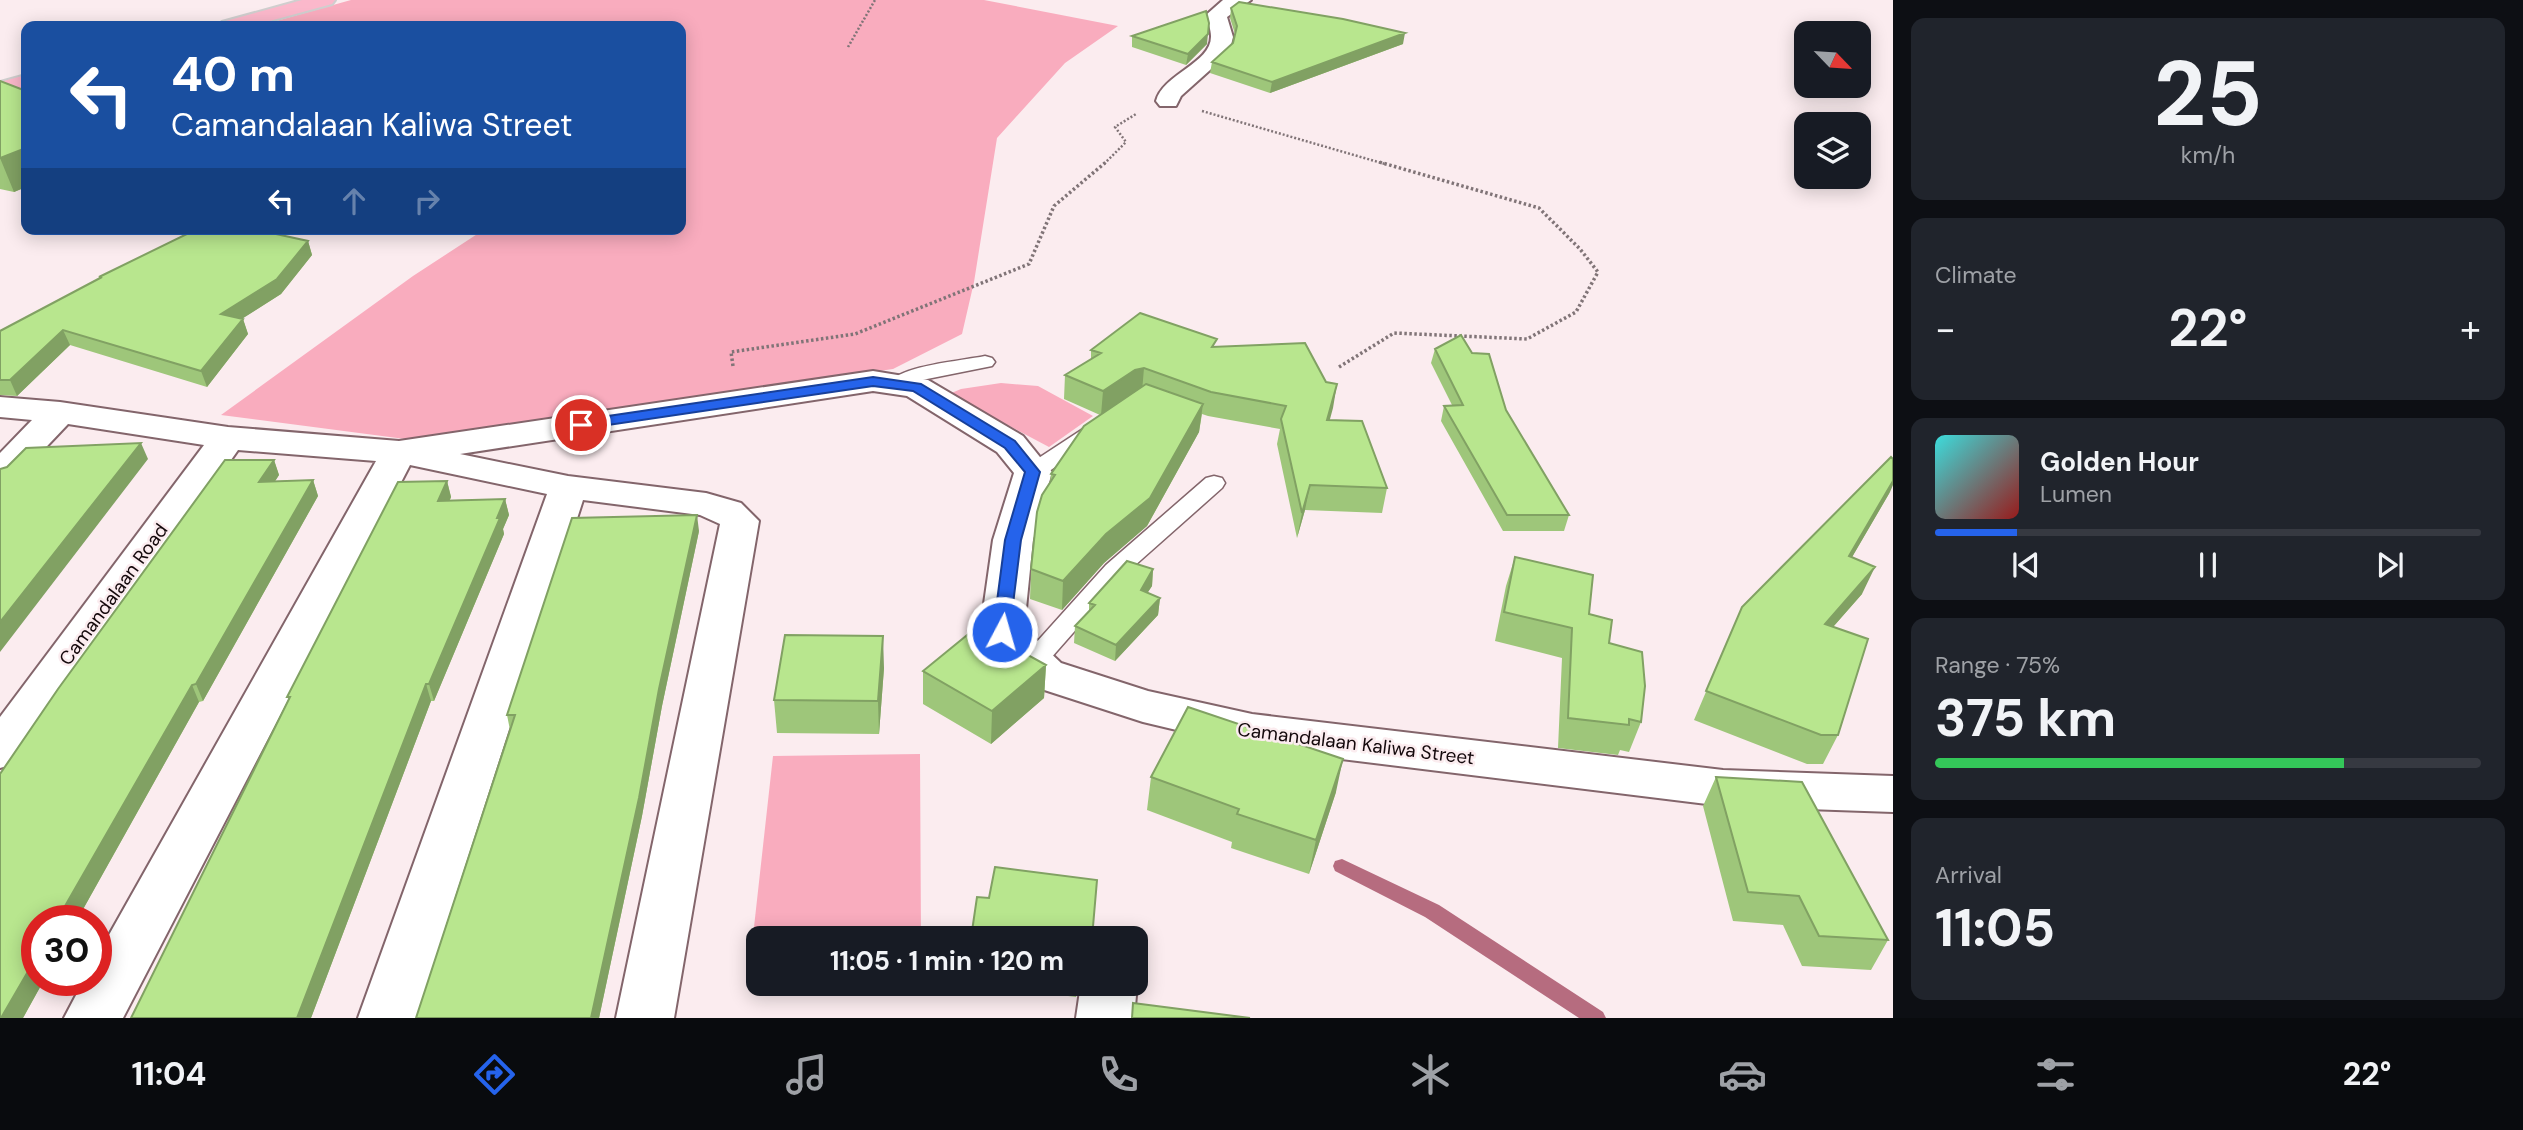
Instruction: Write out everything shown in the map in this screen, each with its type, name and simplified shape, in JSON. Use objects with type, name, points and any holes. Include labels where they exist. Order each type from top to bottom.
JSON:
[{"type":"main road","points":[[247,21],[325,0]]},
{"type":"main road","points":[[1,88],[21,83]]},
{"type":"street","points":[[1168,100],[1170,93],[1219,52],[1222,37],[1216,15],[1230,4],[1241,0]]},
{"type":"street","points":[[399,452],[873,381],[916,387],[1010,444],[1032,472]]},
{"type":"street","points":[[0,407],[60,412],[228,438],[399,452],[568,487],[706,504],[727,510],[740,521],[645,1018]]},
{"type":"street","points":[[0,474],[60,412]]},
{"type":"street","name":"Camandalaan Road","points":[[0,751],[228,438]]},
{"type":"street","points":[[93,1018],[399,452]]},
{"type":"street","name":"Camandalaan Kaliwa Street","points":[[1032,472],[1013,540],[1002,632],[1045,674],[1143,706],[1252,731],[1723,788],[1893,794]]},
{"type":"street","points":[[387,1018],[568,487]]},
{"type":"street","points":[[1105,1018],[1108,996]]},
{"type":"lane","points":[[897,384],[916,375],[985,362]]},
{"type":"lane","points":[[1032,472],[1110,420]]},
{"type":"lane","points":[[1034,661],[1115,570],[1214,483]]},
{"type":"path","points":[[848,47],[875,0]]},
{"type":"path","points":[[737,402],[731,352],[856,334],[1029,264],[1054,206],[1119,152],[1126,142],[1115,127],[1152,103],[1168,100],[1539,208],[1580,249],[1598,272],[1576,312],[1527,339],[1394,333],[1339,367]]},
{"type":"shaded area","points":[[351,0],[984,0],[1118,26],[1065,63],[997,138],[974,282],[962,334],[893,369],[405,439],[221,415],[413,276],[476,235],[686,235],[686,21],[276,21]]},
{"type":"shaded area","points":[[1001,383],[1038,386],[1093,416],[1049,447],[949,394],[961,389]]},
{"type":"shaded area","points":[[920,754],[921,926],[754,926],[773,756]]},
{"type":"building","points":[[1239,2],[1343,19],[1405,33],[1272,82],[1212,62],[1233,43],[1237,26],[1231,8]]},
{"type":"building","points":[[1206,11],[1208,34],[1188,54],[1132,36]]},
{"type":"building","points":[[0,81],[21,89],[21,150],[0,158]]},
{"type":"building","points":[[185,235],[280,235],[308,241],[277,279],[221,314],[243,319],[201,371],[63,330],[10,380],[0,380],[0,331],[102,277],[99,277]]},
{"type":"building","points":[[1140,313],[1217,339],[1212,347],[1305,343],[1326,382],[1337,384],[1327,420],[1362,421],[1387,488],[1310,485],[1302,513],[1281,419],[1286,406],[1211,392],[1144,368],[1135,370],[1103,391],[1065,375],[1101,353],[1091,350]]},
{"type":"building","points":[[1461,335],[1472,353],[1489,354],[1506,410],[1569,515],[1507,515],[1444,406],[1463,405],[1435,349]]},
{"type":"building","points":[[1146,384],[1203,404],[1150,498],[1106,534],[1063,581],[1031,569],[1037,512],[1042,495],[1055,475],[1051,474],[1084,426]]},
{"type":"building","points":[[141,443],[0,622],[0,469],[7,467],[26,448]]},
{"type":"building","points":[[1891,457],[1893,481],[1849,556],[1875,567],[1825,624],[1868,639],[1838,735],[1821,735],[1706,691],[1742,607]]},
{"type":"building","points":[[225,460],[274,460],[259,482],[313,480],[66,905],[21,905],[21,984],[0,1018],[0,774],[58,689]]},
{"type":"building","points":[[447,481],[438,501],[505,499],[497,518],[500,518],[429,684],[426,684],[297,1018],[131,1018],[290,697],[287,697],[398,482]]},
{"type":"building","points":[[697,515],[591,1018],[416,1018],[515,715],[507,715],[572,518]]},
{"type":"building","points":[[1515,557],[1593,575],[1589,614],[1612,620],[1609,643],[1642,652],[1645,686],[1641,722],[1629,719],[1629,725],[1568,718],[1572,628],[1504,612]]},
{"type":"building","points":[[1127,561],[1153,569],[1141,590],[1160,598],[1116,645],[1075,626],[1095,605],[1089,603]]},
{"type":"building","points":[[977,627],[1046,665],[992,711],[923,671]]},
{"type":"building","points":[[785,635],[883,636],[878,701],[774,700]]},
{"type":"building","points":[[1188,707],[1343,759],[1316,840],[1237,814],[1239,809],[1151,777]]},
{"type":"building","points":[[1716,777],[1802,782],[1888,940],[1819,936],[1799,896],[1748,892]]},
{"type":"building","points":[[995,867],[1097,880],[1093,926],[973,926],[977,897],[989,898]]},
{"type":"building","points":[[1133,1003],[1250,1018],[1132,1018]]},
{"type":"waterway","points":[[1342,866],[1432,911],[1596,1018]]},
{"type":"route","points":[[581,425],[873,381],[916,387],[1010,444],[1032,472],[1013,540],[1002,632]]}]
